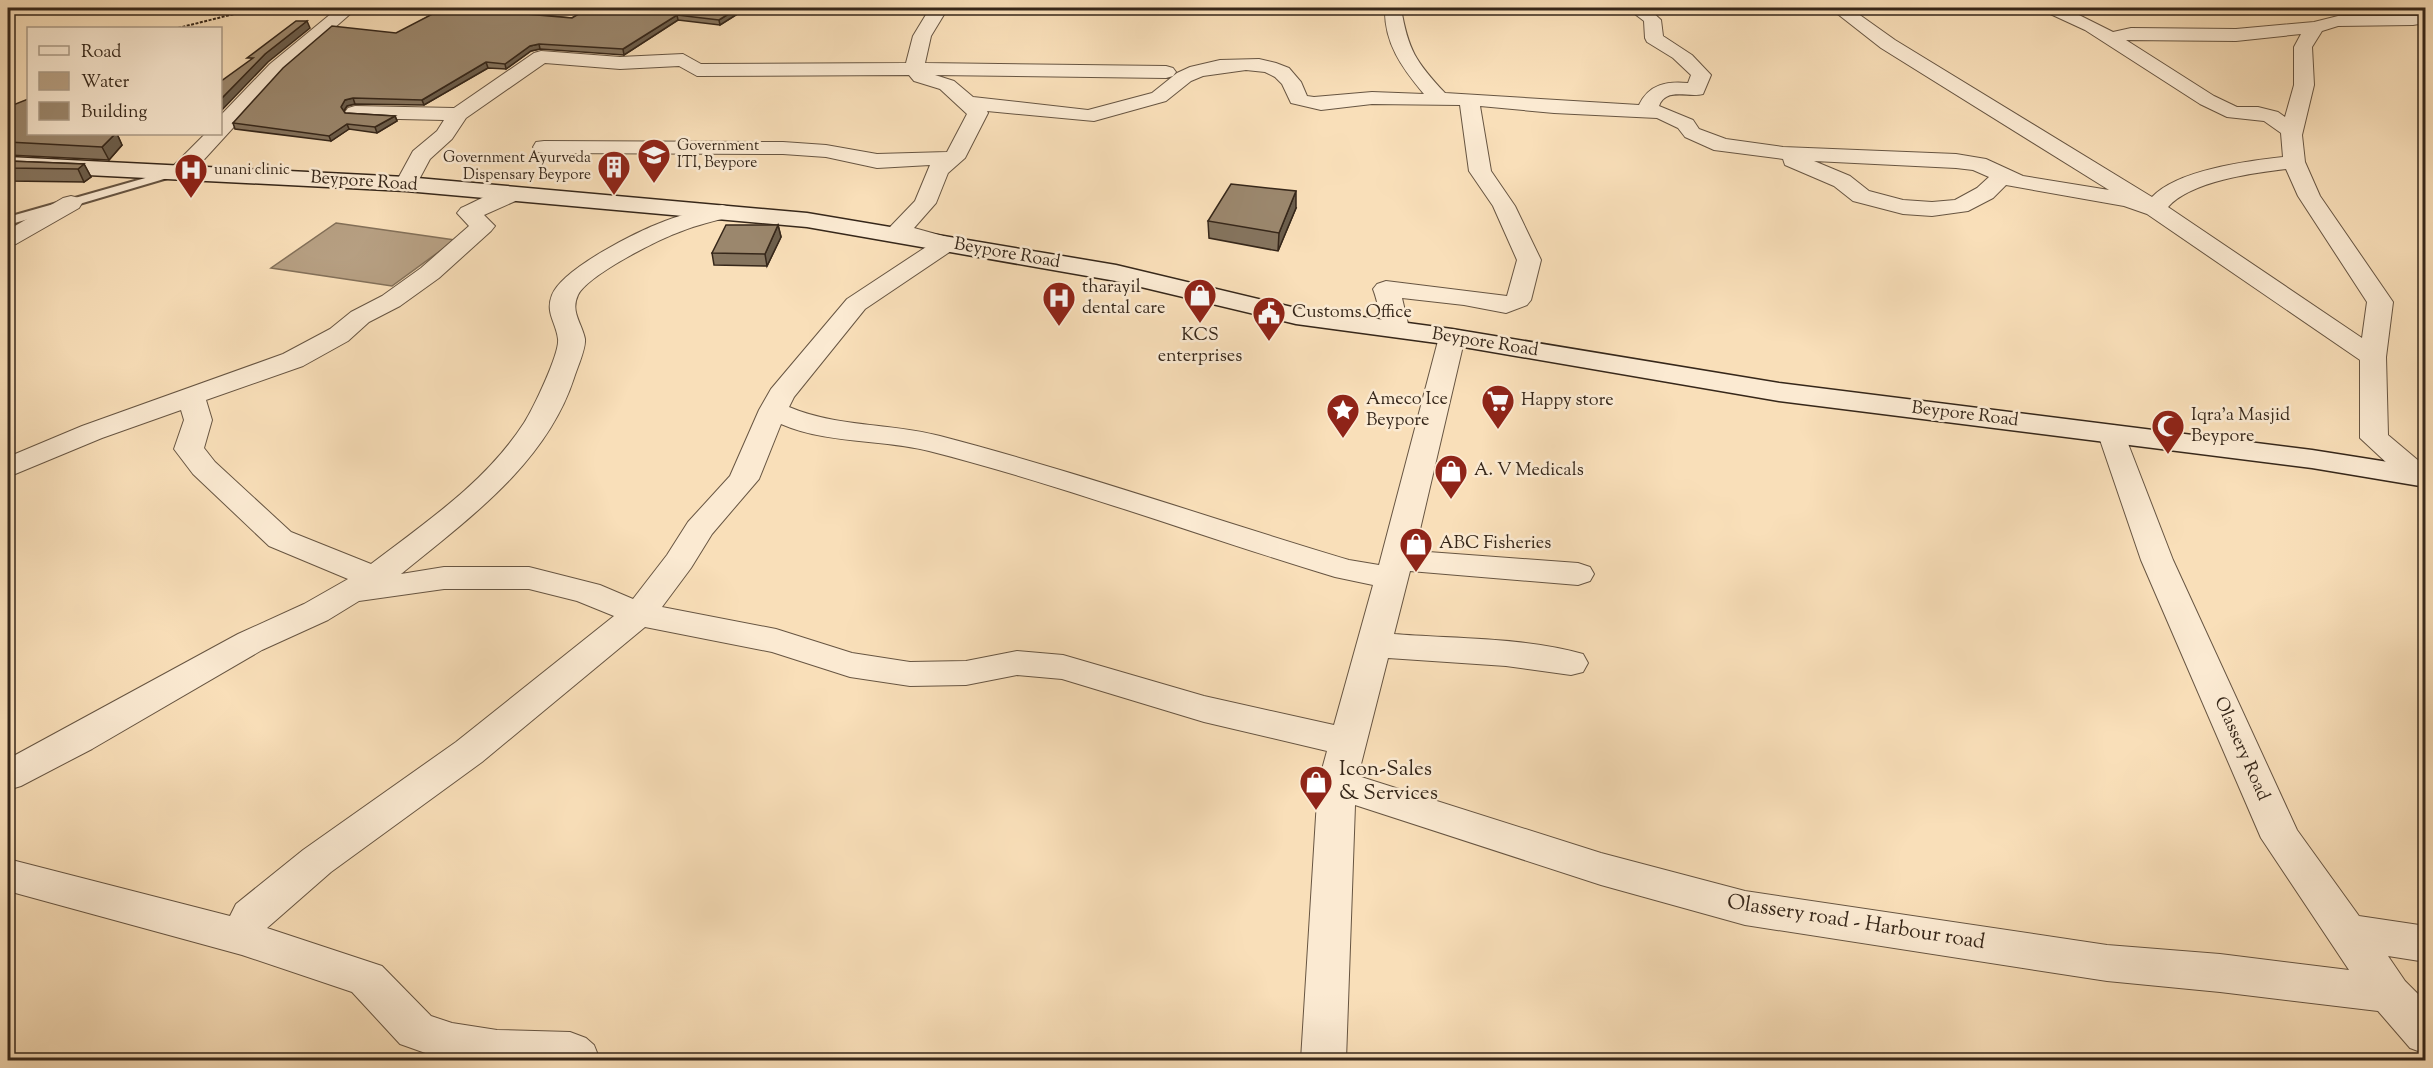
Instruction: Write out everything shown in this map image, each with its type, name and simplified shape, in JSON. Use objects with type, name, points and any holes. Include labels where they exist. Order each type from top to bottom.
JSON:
[{"type":"main road","name":"Beypore Road","points":[[8,164],[406,184],[807,220],[1116,273],[1296,316],[1396,328],[1779,392],[2312,459],[2426,477]]},
{"type":"street","points":[[222,127],[277,68],[348,8]]},
{"type":"street","points":[[939,8],[921,32],[916,47],[915,69],[921,77],[947,85],[978,113],[954,158],[938,171],[925,203],[902,227],[906,235],[942,243]]},
{"type":"street","points":[[1393,8],[1395,36],[1410,66],[1440,99]]},
{"type":"street","points":[[1636,8],[1653,21],[1656,28],[1654,38],[1673,48],[1701,75],[1696,90],[1675,88],[1661,91],[1652,96],[1647,110]]},
{"type":"street","points":[[1839,8],[1888,44],[2155,209],[2373,357]]},
{"type":"street","points":[[2052,8],[2091,26],[2207,100],[2234,113],[2258,113],[2271,116],[2292,131]]},
{"type":"street","points":[[2392,8],[2419,24]]},
{"type":"street","points":[[2108,38],[2131,34],[2247,35],[2315,27],[2338,21],[2419,24]]},
{"type":"street","points":[[2315,27],[2303,47],[2304,85],[2292,131],[2294,162],[2309,195],[2380,302],[2373,357],[2374,438],[2415,473],[2426,477]]},
{"type":"street","points":[[406,184],[421,156],[446,135],[458,114],[541,57],[620,63],[683,60],[697,70],[915,69],[1166,72]]},
{"type":"street","points":[[968,104],[1088,116],[1102,115],[1114,109],[1158,97],[1186,76],[1197,72],[1228,66],[1266,65],[1279,70],[1290,80],[1298,99],[1308,104],[1323,105],[1362,99],[1421,101],[1469,99],[1554,107],[1647,110],[1661,112],[1677,119],[1686,124],[1692,134],[1722,145],[1783,153],[1956,160],[1978,164],[2018,182],[2128,200],[2155,209]]},
{"type":"street","points":[[1396,328],[1393,308],[1386,289],[1464,297],[1506,305],[1518,300],[1529,260],[1504,206],[1480,171],[1469,99]]},
{"type":"street","points":[[356,112],[458,114]]},
{"type":"street","points":[[181,171],[215,135]]},
{"type":"street","points":[[544,147],[783,148],[826,151],[878,161],[954,158]]},
{"type":"street","points":[[1783,153],[1797,162],[1842,182],[1861,196],[1903,207],[1932,209],[1960,206],[1985,194],[2002,176]]},
{"type":"street","points":[[2155,209],[2166,195],[2199,182],[2257,166],[2294,162]]},
{"type":"street","points":[[8,468],[33,455],[293,360],[339,335],[360,317],[391,301],[430,273],[483,226],[469,213],[513,194]]},
{"type":"street","points":[[8,239],[71,203]]},
{"type":"street","points":[[8,776],[79,739],[250,642],[316,612],[362,585],[497,478],[538,424],[559,381],[572,340],[562,314],[565,295],[579,278],[613,256],[673,226],[722,212]]},
{"type":"street","points":[[242,937],[251,916],[318,861],[469,752],[639,614],[680,561],[699,529],[744,479],[780,395],[856,304],[942,243]]},
{"type":"street","points":[[1323,1060],[1337,784],[1452,337]]},
{"type":"street","points":[[191,396],[198,420],[189,449],[204,468],[280,539],[362,585],[444,579],[529,578],[588,593],[639,614],[776,641],[850,665],[910,674],[966,673],[1017,663],[1063,667],[1204,709],[1348,741]]},
{"type":"street","points":[[773,410],[805,424],[930,442],[1110,494],[1346,570],[1394,569],[1578,574]]},
{"type":"street","name":"Olassery Road","points":[[2112,434],[2157,560],[2281,838],[2390,994],[2426,1034]]},
{"type":"street","points":[[1374,645],[1506,654],[1571,663]]},
{"type":"street","name":"Olassery road - Harbour road","points":[[1337,784],[1601,869],[1745,908],[2107,963],[2220,973],[2390,994]]},
{"type":"street","points":[[8,874],[242,937],[367,979],[416,1030],[452,1043],[498,1050],[570,1052],[578,1060]]},
{"type":"street","points":[[2346,932],[2426,944]]},
{"type":"lane","points":[[8,221],[181,171]]},
{"type":"path","points":[[182,27],[238,13]]},
{"type":"water","points":[[336,223],[455,240],[392,286],[271,268]]},
{"type":"building","points":[[444,8],[496,8],[491,11],[572,18],[589,8],[738,8],[719,20],[677,15],[623,49],[539,44],[530,46],[505,64],[486,62],[422,100],[353,98],[345,100],[341,107],[345,113],[395,116],[375,127],[347,124],[329,136],[233,123],[283,68],[332,26],[396,33]]},
{"type":"building","points":[[296,21],[307,21],[265,54],[222,98],[222,81],[253,58],[247,58]]},
{"type":"building","points":[[27,99],[27,135],[114,135],[102,147],[8,142],[8,107]]},
{"type":"building","points":[[8,161],[84,164],[78,169],[8,168]]},
{"type":"building","points":[[1231,184],[1296,191],[1279,233],[1208,221]]},
{"type":"building","points":[[726,225],[778,225],[765,254],[712,253]]},
{"type":"place","name":"Government ITI, Beypore","points":[[654,184]]},
{"type":"place","name":"Government Ayurveda Dispensary Beypore","points":[[614,196]]},
{"type":"place","name":"unani clinic","points":[[191,199]]},
{"type":"place","name":"KCS enterprises","points":[[1200,324]]},
{"type":"place","name":"tharayil dental care","points":[[1059,327]]},
{"type":"place","name":"Customs Office","points":[[1269,342]]},
{"type":"place","name":"Happy store","points":[[1498,430]]},
{"type":"place","name":"Ameco Ice Beypore","points":[[1343,439]]},
{"type":"place","name":"Iqra'a Masjid Beypore","points":[[2168,455]]},
{"type":"place","name":"A. V Medicals","points":[[1451,500]]},
{"type":"place","name":"ABC Fisheries","points":[[1416,573]]},
{"type":"place","name":"Icon-Sales & Services","points":[[1316,811]]}]
